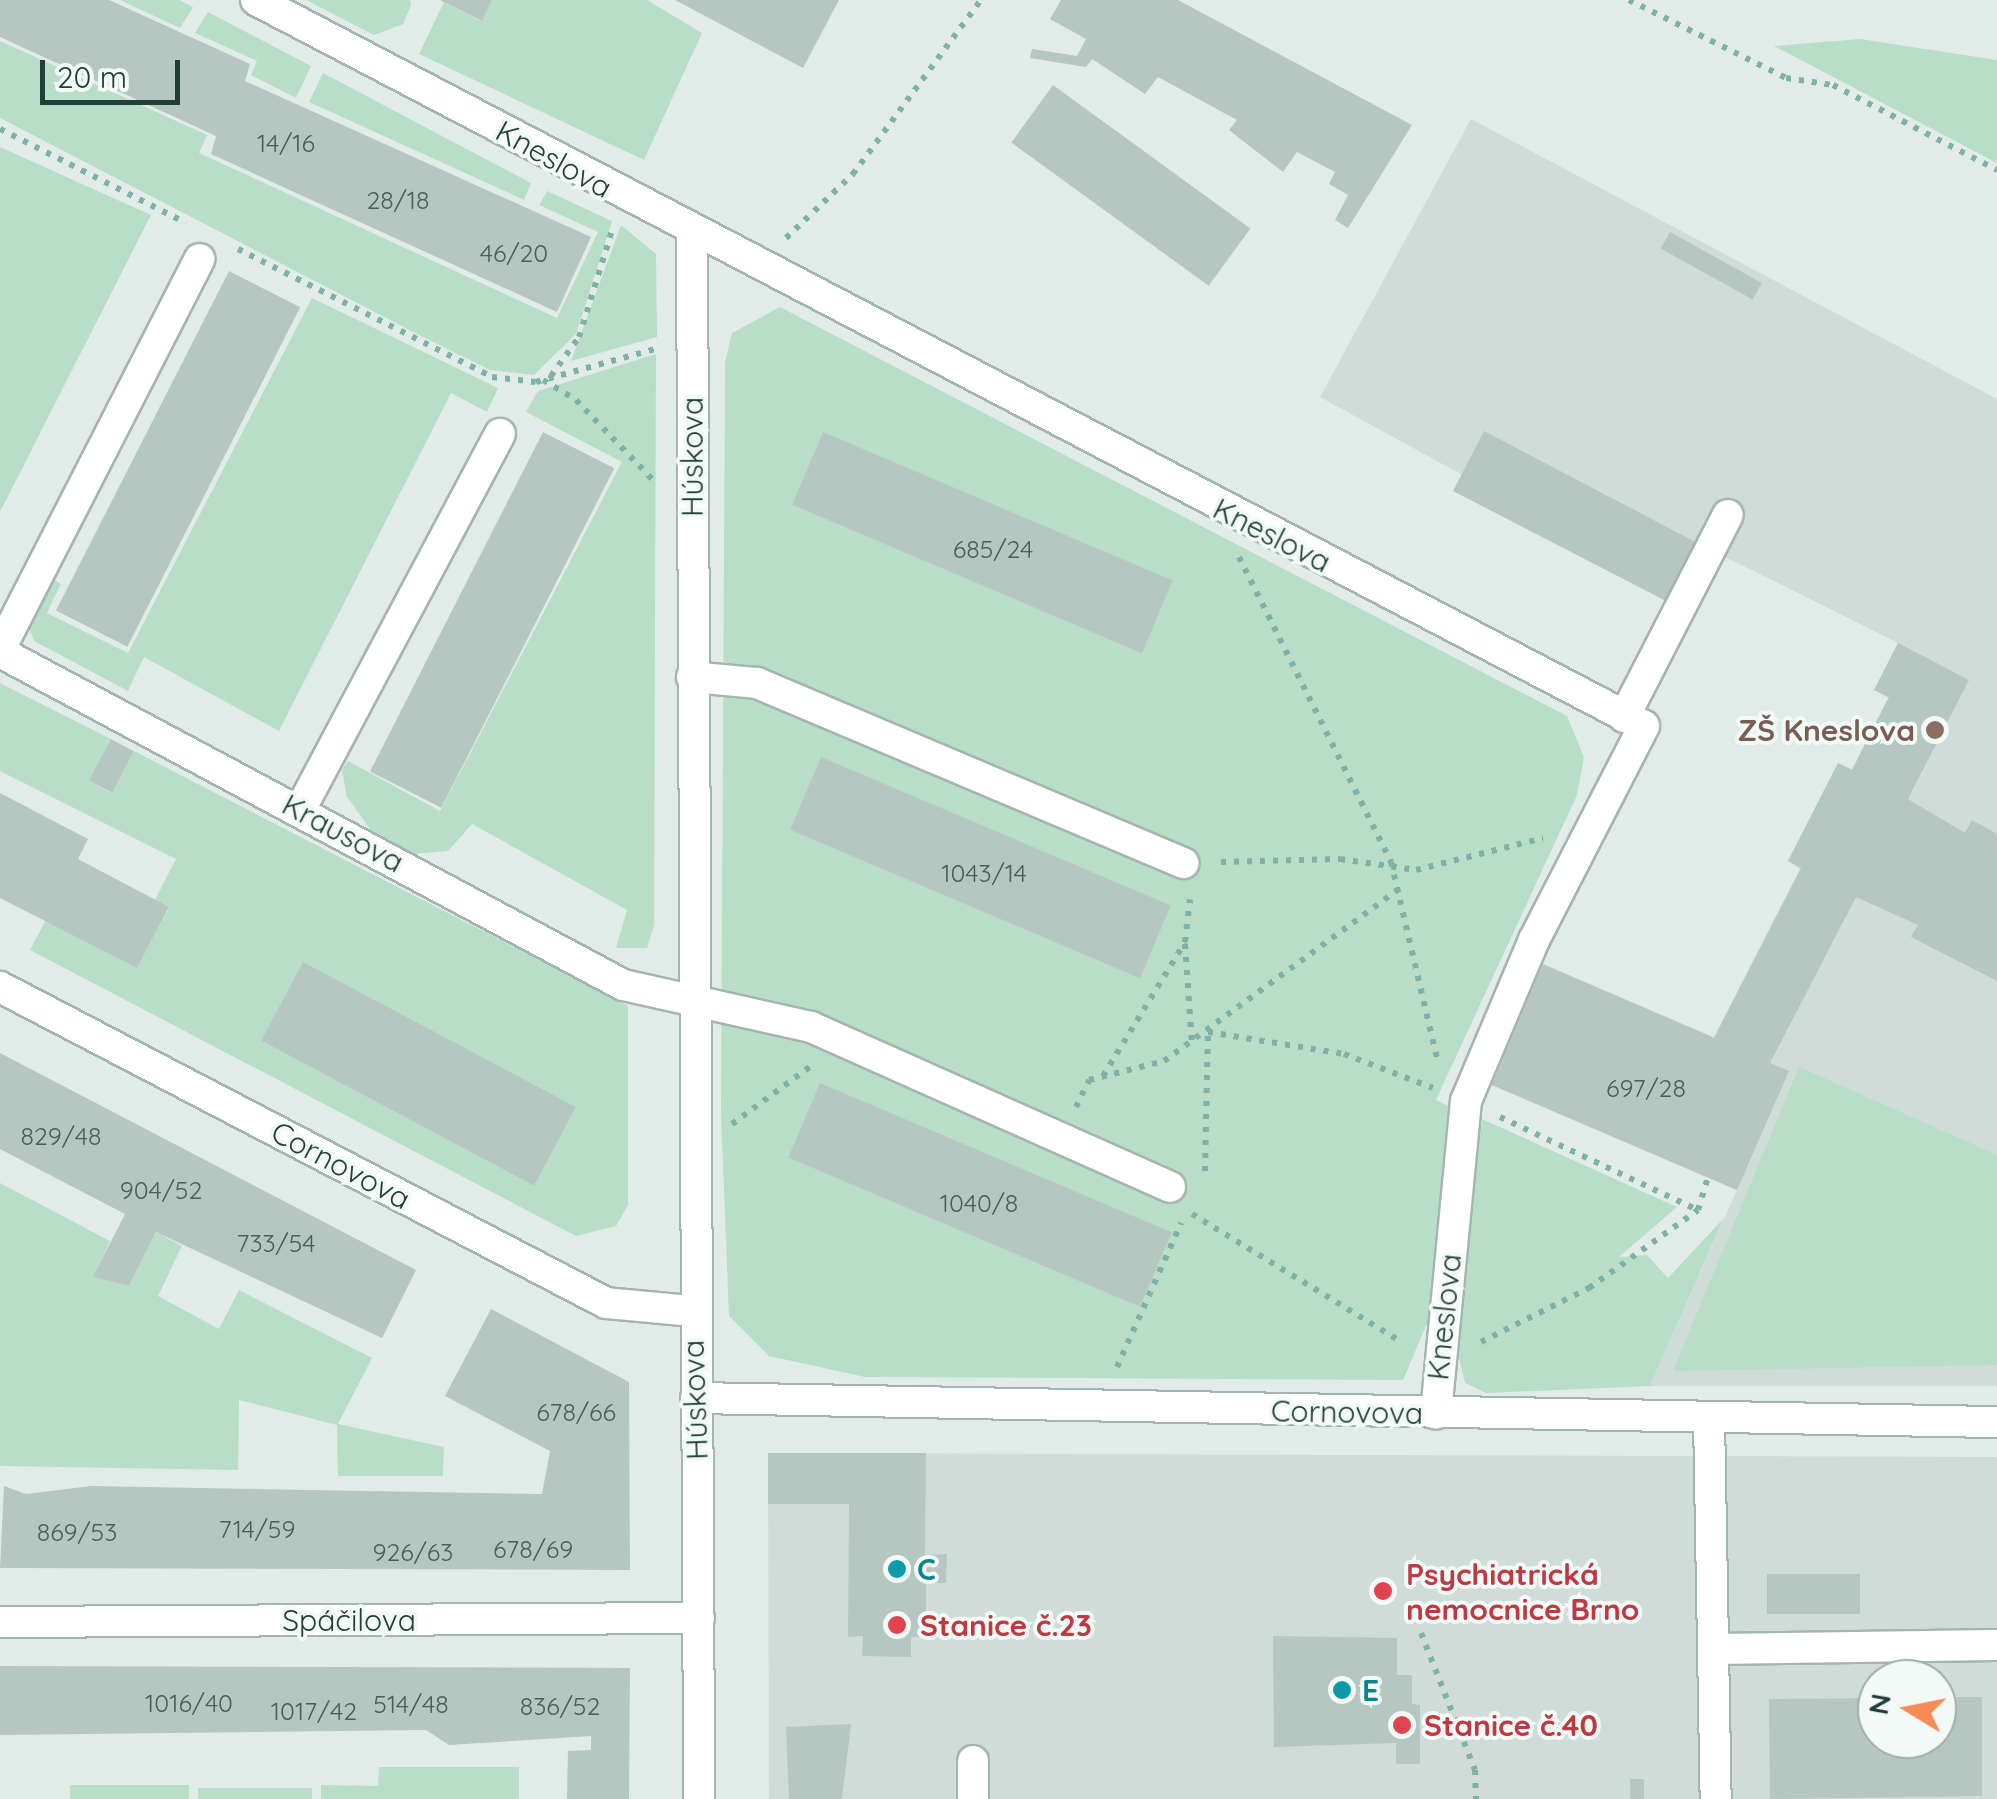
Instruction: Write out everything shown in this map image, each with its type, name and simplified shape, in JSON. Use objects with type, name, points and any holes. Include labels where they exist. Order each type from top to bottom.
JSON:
[{"type":"street","name":"Kneslova","points":[[256,0],[692,236],[1634,722],[1534,940],[1466,1101],[1436,1414]]},
{"type":"street","name":"Húskova","points":[[692,236],[692,1311],[699,1799]]},
{"type":"street","points":[[0,651],[200,260]]},
{"type":"street","points":[[300,810],[500,434]]},
{"type":"street","points":[[1634,722],[1728,515]]},
{"type":"street","name":"Krausova","points":[[0,651],[624,986],[691,1001]]},
{"type":"street","points":[[692,678],[758,683],[1184,863]]},
{"type":"street","name":"Cornovova","points":[[0,987],[606,1302],[692,1311]]},
{"type":"street","points":[[691,1001],[844,1042],[1170,1187]]},
{"type":"street","name":"Cornovova","points":[[696,1398],[1997,1422]]},
{"type":"street","points":[[1709,1417],[1716,1799]]},
{"type":"street","name":"Spáčilova","points":[[0,1622],[699,1618]]},
{"type":"street","points":[[1713,1649],[1997,1645]]},
{"type":"street","points":[[973,1761],[973,1799]]},
{"type":"path","points":[[754,268],[853,174],[981,0]]},
{"type":"path","points":[[1630,0],[1786,78],[1833,85],[1997,170]]},
{"type":"path","points":[[0,129],[194,227]]},
{"type":"path","points":[[546,378],[579,337],[617,212]]},
{"type":"path","points":[[228,244],[492,377],[546,378],[692,340]]},
{"type":"path","points":[[546,378],[576,400],[666,494]]},
{"type":"path","points":[[1208,1032],[1344,1054],[1442,1092],[1425,976],[1391,862],[1210,503]]},
{"type":"path","points":[[1192,1043],[1184,863],[1391,862],[1416,870],[1549,836]]},
{"type":"path","points":[[1061,1139],[1089,1080],[1164,1061],[1399,889]]},
{"type":"path","points":[[1103,1076],[1185,942]]},
{"type":"path","points":[[718,1134],[844,1042]]},
{"type":"path","points":[[1466,1101],[1698,1210]]},
{"type":"path","points":[[1170,1187],[1237,1250],[1438,1363],[1589,1288],[1698,1210],[1708,1178]]},
{"type":"path","points":[[1421,1633],[1476,1770],[1476,1799]]},
{"type":"shaded area","name":"ZŠ Kneslova","points":[[1471,119],[1997,399],[1997,1386],[1650,1386],[1737,1190],[1492,1085],[1543,964],[1714,1037],[1800,869],[1788,861],[1838,763],[1852,769],[1888,698],[1874,690],[1898,643],[1705,547],[1680,594],[1320,397]]},
{"type":"shaded area","name":"Psychiatrická nemocnice Brno","points":[[768,1453],[1997,1457],[1997,1799],[769,1799]]},
{"type":"green space","points":[[120,0],[179,0],[193,7],[180,28]]},
{"type":"green space","points":[[306,0],[410,0],[411,5],[403,24],[374,35]]},
{"type":"green space","points":[[492,0],[647,0],[702,33],[644,160],[419,54],[444,2],[481,21]]},
{"type":"green space","points":[[208,12],[311,66],[296,98],[251,75],[257,61],[195,33]]},
{"type":"green space","points":[[1860,39],[1997,60],[1997,163],[1774,46]]},
{"type":"green space","points":[[0,41],[207,135],[199,153],[557,318],[598,232],[539,205],[547,191],[612,221],[576,334],[534,375],[490,370],[421,336],[0,118]]},
{"type":"green space","points":[[323,73],[531,183],[524,200],[309,102]]},
{"type":"green space","points":[[0,147],[151,215],[0,512]]},
{"type":"green space","points":[[621,225],[656,254],[657,337],[571,361]]},
{"type":"green space","points":[[312,298],[498,388],[487,412],[451,393],[279,731],[144,657],[128,691],[34,641],[28,625],[49,577],[61,584],[47,613],[128,653]]},
{"type":"green space","points":[[780,307],[1567,716],[1584,757],[1577,795],[1436,1100],[1455,1109],[1429,1319],[1403,1380],[865,1377],[769,1356],[729,1316],[721,1114],[725,362],[732,333]]},
{"type":"green space","points":[[656,354],[654,925],[647,948],[616,948],[627,910],[472,824],[448,851],[412,854],[373,833],[347,797],[342,770],[348,761],[440,811],[622,462],[526,412],[538,391]]},
{"type":"green space","points":[[0,683],[111,739],[90,781],[111,793],[134,751],[628,1006],[628,1205],[616,1226],[576,1236],[30,950],[46,920],[137,967],[169,908],[155,900],[176,859],[0,771]]},
{"type":"green space","points":[[1799,1067],[1997,1155],[1997,1365],[1673,1371]]},
{"type":"green space","points":[[1482,1119],[1677,1207],[1619,1257],[1647,1255],[1668,1278],[1724,1218],[1650,1386],[1486,1393],[1465,1383],[1455,1340]]},
{"type":"green space","points":[[0,1183],[110,1241],[94,1277],[129,1286],[156,1232],[182,1246],[158,1296],[219,1329],[239,1290],[372,1358],[338,1424],[444,1447],[443,1476],[338,1476],[337,1425],[239,1400],[238,1470],[0,1466]]},
{"type":"green space","points":[[379,1767],[519,1767],[519,1799],[321,1799],[321,1785],[378,1786]]},
{"type":"green space","points":[[70,1785],[189,1785],[189,1799],[70,1799]]},
{"type":"green space","points":[[198,1788],[312,1788],[312,1799],[198,1799]]},
{"type":"building","points":[[0,0],[109,0],[250,64],[245,81],[591,237],[557,312],[211,154],[216,136],[0,37]]},
{"type":"building","points":[[440,0],[492,0],[482,21]]},
{"type":"building","points":[[675,0],[839,0],[803,68]]},
{"type":"building","points":[[1061,0],[1178,0],[1412,125],[1348,228],[1335,220],[1348,195],[1329,184],[1335,172],[1297,152],[1283,172],[1229,130],[1237,120],[1158,77],[1145,94],[1092,59],[1086,67],[1030,58],[1032,49],[1077,56],[1086,39],[1050,19]]},
{"type":"building","points":[[1053,85],[1250,228],[1209,286],[1011,142]]},
{"type":"building","points":[[1670,232],[1762,283],[1753,300],[1661,249]]},
{"type":"building","points":[[229,271],[300,307],[127,647],[56,610]]},
{"type":"building","points":[[1484,431],[1705,547],[1680,594],[1672,590],[1666,601],[1453,491]]},
{"type":"building","points":[[543,432],[614,468],[441,808],[370,771]]},
{"type":"building","points":[[823,432],[1173,580],[1142,653],[792,505]]},
{"type":"building","name":"ZŠ Kneslova","points":[[1898,643],[1969,680],[1908,799],[1965,833],[1972,820],[1997,834],[1997,981],[1911,937],[1918,925],[1856,897],[1770,1063],[1789,1071],[1737,1190],[1492,1085],[1543,964],[1714,1038],[1801,868],[1788,861],[1838,763],[1852,770],[1889,697],[1874,690]]},
{"type":"building","points":[[111,739],[134,751],[112,793],[89,780]]},
{"type":"building","points":[[821,757],[1171,905],[1140,978],[790,830]]},
{"type":"building","points":[[0,793],[88,839],[78,859],[169,907],[137,968],[0,898]]},
{"type":"building","points":[[303,962],[576,1107],[534,1186],[261,1041]]},
{"type":"building","points":[[0,1053],[416,1270],[382,1338],[156,1232],[129,1286],[93,1277],[125,1214],[0,1149]]},
{"type":"building","points":[[820,1083],[1172,1232],[1140,1307],[788,1158]]},
{"type":"building","points":[[491,1309],[629,1382],[630,1570],[0,1568],[4,1486],[26,1494],[91,1486],[542,1494],[550,1451],[445,1396]]},
{"type":"building","name":"C","points":[[768,1453],[926,1453],[925,1555],[947,1554],[946,1583],[926,1583],[926,1637],[911,1637],[911,1657],[862,1656],[863,1636],[848,1637],[849,1504],[768,1504]]},
{"type":"building","points":[[1767,1574],[1860,1574],[1860,1614],[1767,1614]]},
{"type":"building","name":"E","points":[[1273,1636],[1397,1638],[1397,1675],[1412,1675],[1412,1704],[1420,1705],[1420,1764],[1396,1764],[1396,1743],[1274,1747]]},
{"type":"building","points":[[0,1666],[630,1668],[629,1799],[567,1799],[568,1751],[591,1750],[591,1736],[449,1745],[426,1730],[0,1735]]},
{"type":"building","points":[[1957,1697],[1982,1697],[1982,1796],[1770,1799],[1769,1699],[1857,1698],[1857,1759],[1957,1759]]},
{"type":"building","points":[[851,1724],[842,1799],[789,1799],[786,1727]]},
{"type":"building","points":[[1630,1779],[1644,1779],[1644,1799],[1630,1799]]},
{"type":"place","name":"ZŠ Kneslova","points":[[1935,730]]},
{"type":"place","name":"C","points":[[897,1569]]},
{"type":"place","name":"Psychiatrická nemocnice Brno","points":[[1383,1591]]},
{"type":"place","name":"Stanice č.23","points":[[897,1625]]},
{"type":"place","name":"E","points":[[1342,1690]]},
{"type":"place","name":"Stanice č.40","points":[[1402,1725]]}]
